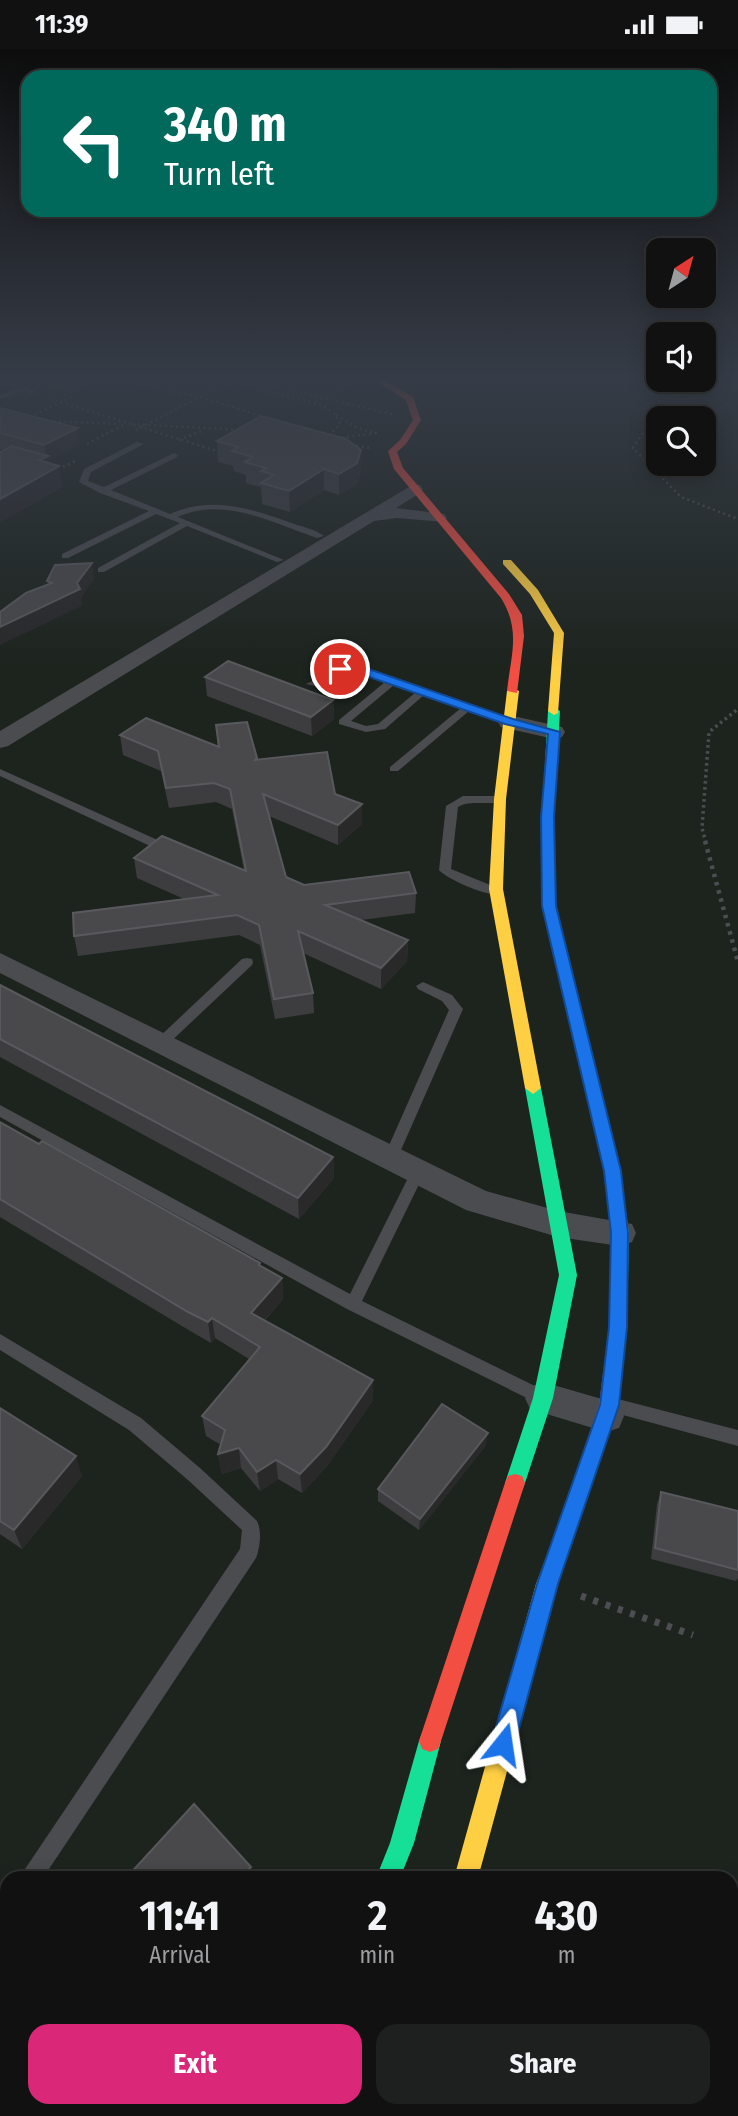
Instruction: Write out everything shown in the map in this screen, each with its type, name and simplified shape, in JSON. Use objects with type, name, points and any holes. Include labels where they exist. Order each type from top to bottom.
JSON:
[{"type":"street","points":[[391,1871],[402,1843],[422,1765],[543,1398],[569,1275],[497,893],[500,799],[519,636],[517,615],[505,596],[405,476]]},
{"type":"street","points":[[0,741],[367,517],[412,486]]},
{"type":"street","points":[[0,734],[280,560],[412,486]]},
{"type":"street","points":[[367,517],[397,513],[438,518]]},
{"type":"street","points":[[468,1871],[547,1584],[608,1410],[618,1327],[620,1233],[612,1171],[549,906],[548,817],[559,633],[534,592],[492,546]]},
{"type":"street","points":[[509,722],[554,732]]},
{"type":"street","points":[[0,962],[477,1201],[558,1224],[620,1233]]},
{"type":"street","points":[[543,1398],[608,1410]]},
{"type":"lane","points":[[85,476],[83,482],[103,491],[280,560]]},
{"type":"lane","points":[[103,491],[132,476]]},
{"type":"lane","points":[[170,517],[191,509],[223,505],[320,536]]},
{"type":"lane","points":[[65,556],[155,511]]},
{"type":"lane","points":[[101,570],[187,523]]},
{"type":"lane","points":[[311,684],[348,667],[509,722]]},
{"type":"lane","points":[[392,682],[342,722],[366,729],[381,727],[424,691]]},
{"type":"lane","points":[[394,769],[468,706]]},
{"type":"lane","points":[[0,772],[180,855]]},
{"type":"lane","points":[[497,893],[450,874],[445,870],[445,859],[452,806],[463,799],[500,799]]},
{"type":"lane","points":[[161,1043],[247,963]]},
{"type":"lane","points":[[353,1304],[404,1165],[456,1009],[447,998],[423,986]]},
{"type":"lane","points":[[0,1110],[353,1304],[543,1398]]},
{"type":"lane","points":[[0,1341],[135,1424],[251,1527],[249,1552],[35,1871]]},
{"type":"lane","points":[[608,1410],[738,1438]]},
{"type":"path","points":[[661,476],[681,497],[738,519]]},
{"type":"path","points":[[738,709],[709,732],[702,828],[738,962]]},
{"type":"path","points":[[547,1584],[693,1635]]},
{"type":"shaded area","points":[[0,476],[738,476],[738,1871],[0,1871]]},
{"type":"building","points":[[0,476],[40,476],[0,499]]},
{"type":"building","points":[[272,476],[312,476],[289,491],[261,483]]},
{"type":"building","points":[[92,563],[77,583],[80,589],[0,627],[0,612],[26,593],[52,583],[47,581],[55,565]]},
{"type":"building","points":[[228,661],[333,700],[311,717],[205,677]]},
{"type":"building","points":[[146,718],[219,747],[216,725],[247,722],[257,758],[255,760],[327,752],[335,794],[362,804],[338,825],[263,794],[286,877],[304,885],[409,872],[416,893],[325,905],[408,940],[381,968],[298,931],[313,993],[274,999],[259,925],[237,915],[74,936],[73,913],[218,895],[134,858],[162,836],[246,871],[230,789],[214,783],[166,788],[158,751],[120,735]]},
{"type":"building","points":[[0,985],[333,1157],[298,1198],[0,1039]]},
{"type":"building","points":[[0,1122],[39,1144],[42,1141],[260,1263],[259,1265],[282,1278],[251,1313],[373,1380],[326,1447],[300,1474],[276,1460],[257,1472],[239,1448],[218,1454],[225,1430],[202,1416],[260,1347],[212,1318],[208,1322],[188,1312],[0,1199]]},
{"type":"building","points":[[442,1404],[488,1433],[420,1519],[378,1489]]},
{"type":"building","points":[[0,1408],[76,1456],[14,1530],[0,1521]]},
{"type":"building","points":[[661,1492],[738,1511],[738,1570],[655,1548]]},
{"type":"building","points":[[194,1804],[251,1867],[247,1871],[132,1871]]},
{"type":"traffic: fast","points":[[554,711],[548,817],[549,906],[612,1171],[620,1233],[619,1281]]},
{"type":"traffic: fast","points":[[515,1483],[543,1398],[568,1275],[533,1088]]},
{"type":"traffic: fast","points":[[391,1871],[402,1843],[430,1741]]},
{"type":"traffic: slow","points":[[507,562],[534,592],[559,633],[554,711]]},
{"type":"traffic: slow","points":[[513,691],[500,799],[496,889],[533,1088]]},
{"type":"traffic: slow","points":[[468,1871],[547,1584],[566,1531]]},
{"type":"traffic: jam","points":[[405,476],[505,596],[517,615],[519,636],[513,691]]},
{"type":"traffic: jam","points":[[566,1531],[609,1405],[618,1327],[619,1281]]},
{"type":"traffic: jam","points":[[430,1741],[515,1483]]},
{"type":"route","points":[[340,669],[356,669],[509,722],[554,732],[548,817],[549,906],[612,1171],[620,1233],[618,1327],[609,1405],[547,1584],[503,1744]]}]
